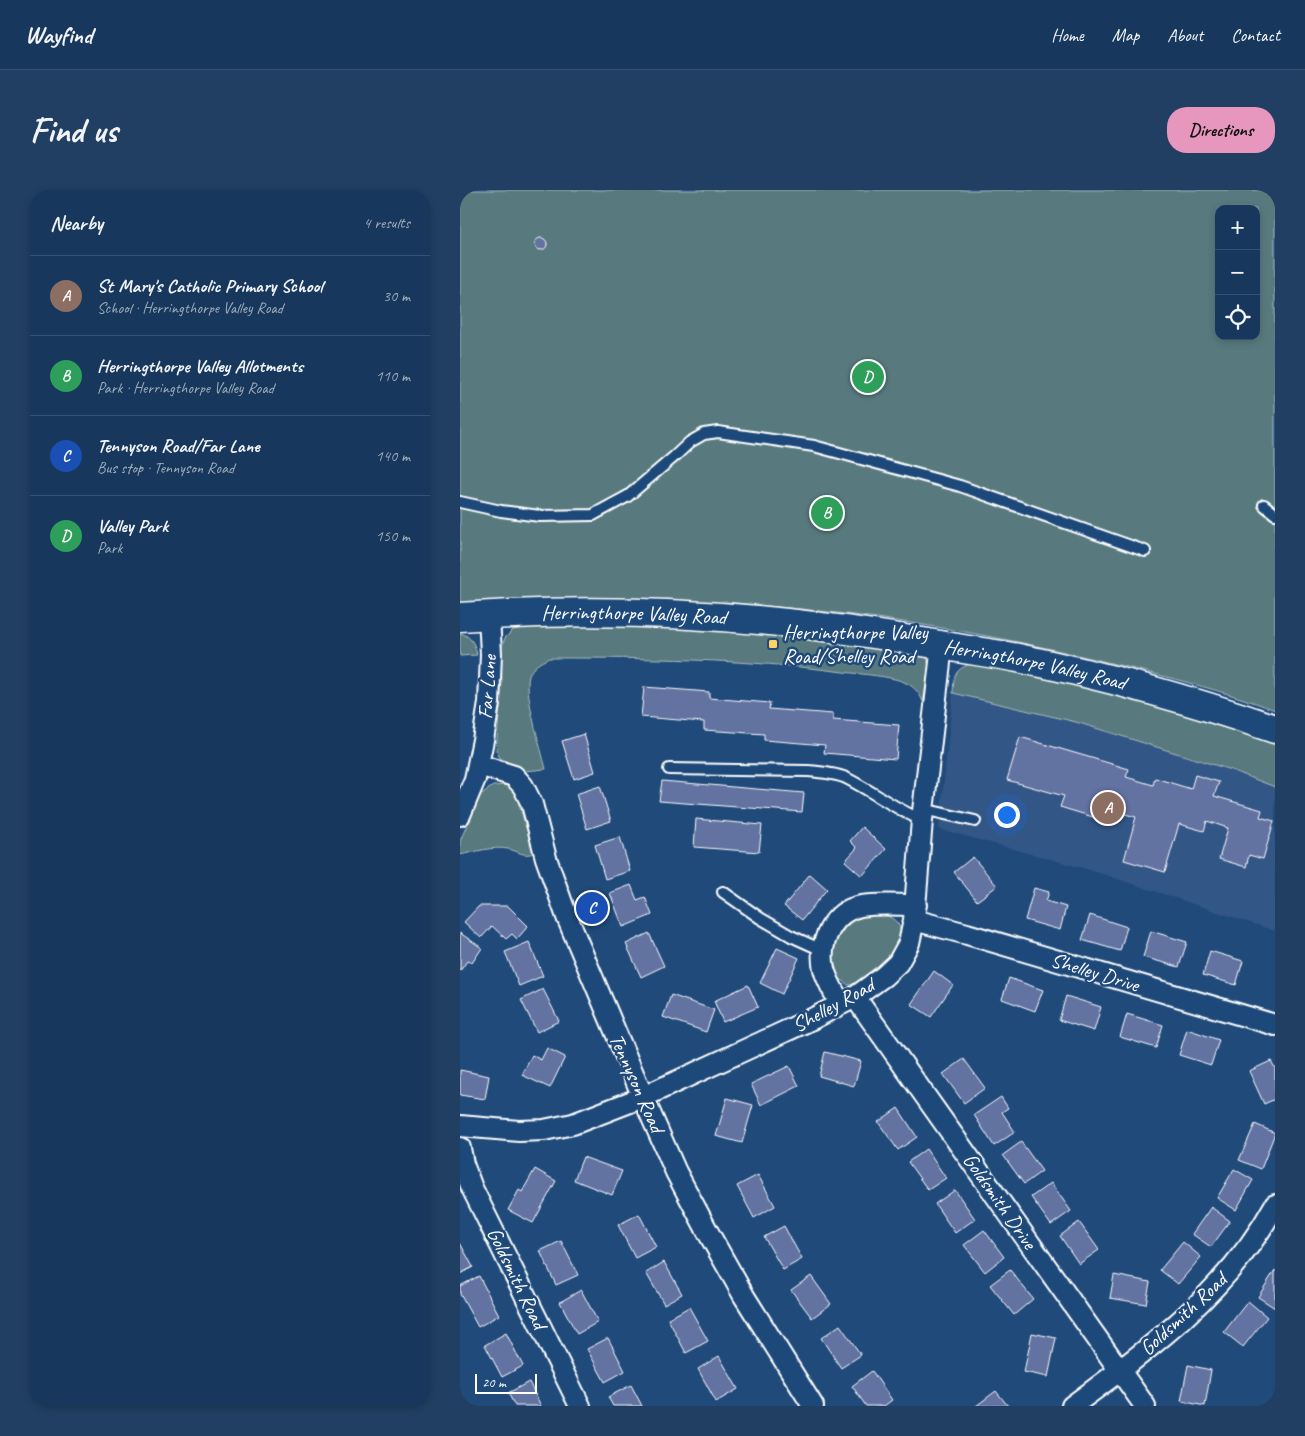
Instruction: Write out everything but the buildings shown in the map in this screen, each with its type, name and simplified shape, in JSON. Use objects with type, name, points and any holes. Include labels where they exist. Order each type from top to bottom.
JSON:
[{"type":"main road","name":"Herringthorpe Valley Road","points":[[460,617],[602,612],[754,618],[892,635],[1017,658],[1095,675],[1163,693],[1275,729]]},
{"type":"street","name":"Far Lane","points":[[460,815],[479,765],[489,702],[491,654],[489,615]]},
{"type":"street","name":"Shelley Road","points":[[460,1126],[497,1130],[544,1130],[573,1124],[643,1097],[848,1001],[884,976],[898,963],[909,943],[915,912],[923,815],[942,645]]},
{"type":"street","name":"Tennyson Road","points":[[479,765],[514,776],[524,786],[532,804],[546,858],[567,917],[676,1172],[744,1296],[814,1406]]},
{"type":"street","name":"Shelley Drive","points":[[822,950],[831,926],[848,910],[872,905],[915,912],[967,934],[1275,1025]]},
{"type":"street","name":"Goldsmith Drive","points":[[822,950],[824,970],[1145,1406]]},
{"type":"street","name":"Goldsmith Road","points":[[460,1148],[463,1164],[472,1188],[580,1406]]},
{"type":"street","name":"Goldsmith Road","points":[[1072,1406],[1121,1371],[1203,1300],[1246,1251],[1275,1205]]},
{"type":"lane","points":[[460,502],[501,512],[540,516],[593,515],[628,496],[690,442],[704,434],[718,432],[814,446],[951,483],[1145,551]]},
{"type":"lane","points":[[1264,505],[1275,514]]},
{"type":"lane","points":[[669,769],[828,773],[844,778],[904,813],[975,821]]},
{"type":"lane","points":[[723,892],[760,918],[822,950]]},
{"type":"shaded area","points":[[953,693],[1076,722],[1231,770],[1275,787],[1275,931],[1090,870],[939,829]]},
{"type":"green space","points":[[460,190],[1275,190],[1275,710],[1198,685],[1071,653],[924,625],[825,612],[726,603],[593,601],[460,605]]},
{"type":"green space","points":[[633,624],[779,633],[917,652],[927,658],[929,666],[923,702],[917,691],[906,683],[867,675],[770,664],[733,662],[549,658],[532,670],[528,685],[531,708],[546,769],[525,771],[500,758],[496,750],[502,683],[501,649],[505,638],[513,630],[535,626]]},
{"type":"green space","points":[[460,633],[472,641],[477,655],[460,656]]},
{"type":"green space","points":[[972,663],[1046,675],[1237,730],[1275,743],[1275,787],[1231,770],[1076,722],[953,693],[956,674],[962,668]]},
{"type":"green space","points":[[506,785],[515,792],[534,853],[523,854],[508,849],[496,848],[460,855],[460,841],[480,795],[493,786]]},
{"type":"green space","points":[[878,913],[890,917],[897,923],[900,930],[899,938],[889,955],[866,978],[859,983],[848,985],[836,975],[832,967],[831,953],[834,939],[845,922],[851,918]]},
{"type":"place","name":"Valley Park","points":[[868,377]]},
{"type":"place","name":"Herringthorpe Valley Allotments","points":[[827,513]]},
{"type":"place","name":"Herringthorpe Valley Road/Shelley Road","points":[[773,644]]},
{"type":"place","name":"St Mary's Catholic Primary School","points":[[1108,808]]},
{"type":"place","name":"Tennyson Road/Far Lane","points":[[592,908]]}]
